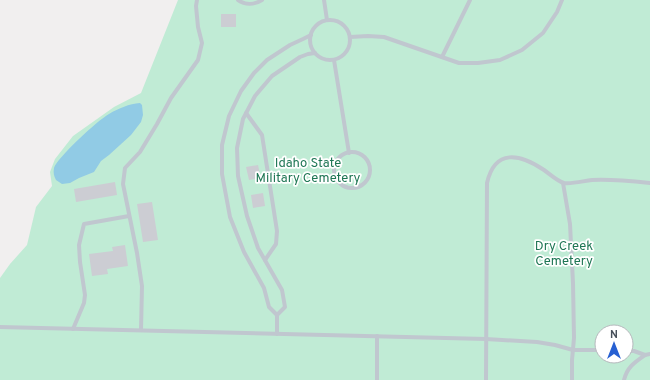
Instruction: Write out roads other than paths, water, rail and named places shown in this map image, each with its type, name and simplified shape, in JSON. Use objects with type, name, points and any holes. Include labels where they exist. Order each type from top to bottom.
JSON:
[{"type":"lane","points":[[141,330],[142,286],[123,184],[125,168],[140,152],[171,98],[198,60],[202,43],[198,27],[196,6],[197,0]]},
{"type":"lane","points":[[238,0],[246,4],[253,4],[262,0]]},
{"type":"lane","points":[[324,0],[327,20]]},
{"type":"lane","points":[[442,57],[470,0]]},
{"type":"lane","points":[[350,37],[384,37],[459,62],[478,63],[500,60],[522,50],[543,33],[557,12],[562,0]]},
{"type":"lane","points":[[327,20],[334,20],[346,27],[350,37],[350,46],[347,52],[334,60],[324,60],[318,57],[311,47],[311,33],[320,22],[327,20]]},
{"type":"lane","points":[[277,334],[277,315],[269,307],[264,288],[244,252],[230,217],[222,174],[222,145],[229,116],[241,91],[254,73],[267,60],[290,45],[304,40],[311,35]]},
{"type":"lane","points":[[277,315],[285,307],[282,290],[258,248],[246,216],[238,176],[237,148],[243,119],[255,96],[272,76],[300,57],[308,54],[315,54]]},
{"type":"lane","points":[[334,60],[349,153]]},
{"type":"lane","points":[[246,113],[262,135],[277,230],[276,244],[265,260]]},
{"type":"lane","points":[[349,153],[361,154],[366,158],[370,168],[368,180],[364,184],[353,188],[342,184],[335,175],[336,163],[339,158],[344,154],[349,153]]},
{"type":"lane","points":[[486,380],[487,182],[489,172],[494,165],[502,159],[518,157],[532,163],[563,183],[591,180],[620,180],[650,183]]},
{"type":"lane","points":[[563,183],[570,224],[573,283],[574,338],[572,380]]},
{"type":"lane","points":[[73,329],[84,303],[85,295],[78,245],[84,224],[130,216]]},
{"type":"lane","points":[[0,327],[486,339],[538,342],[573,350],[594,350]]},
{"type":"lane","points":[[377,336],[377,380]]},
{"type":"lane","points":[[634,351],[648,355]]},
{"type":"lane","points":[[624,380],[625,374],[634,362],[648,355]]},
{"type":"water","points":[[140,103],[142,105],[143,115],[141,122],[131,135],[101,161],[94,172],[70,183],[62,184],[56,180],[54,176],[54,168],[57,163],[62,156],[88,131],[104,118],[120,108]]},
{"type":"park label","name":"Idaho State Military Cemetery","points":[[308,172]]},
{"type":"park label","name":"Dry Creek Cemetery","points":[[564,254]]}]
